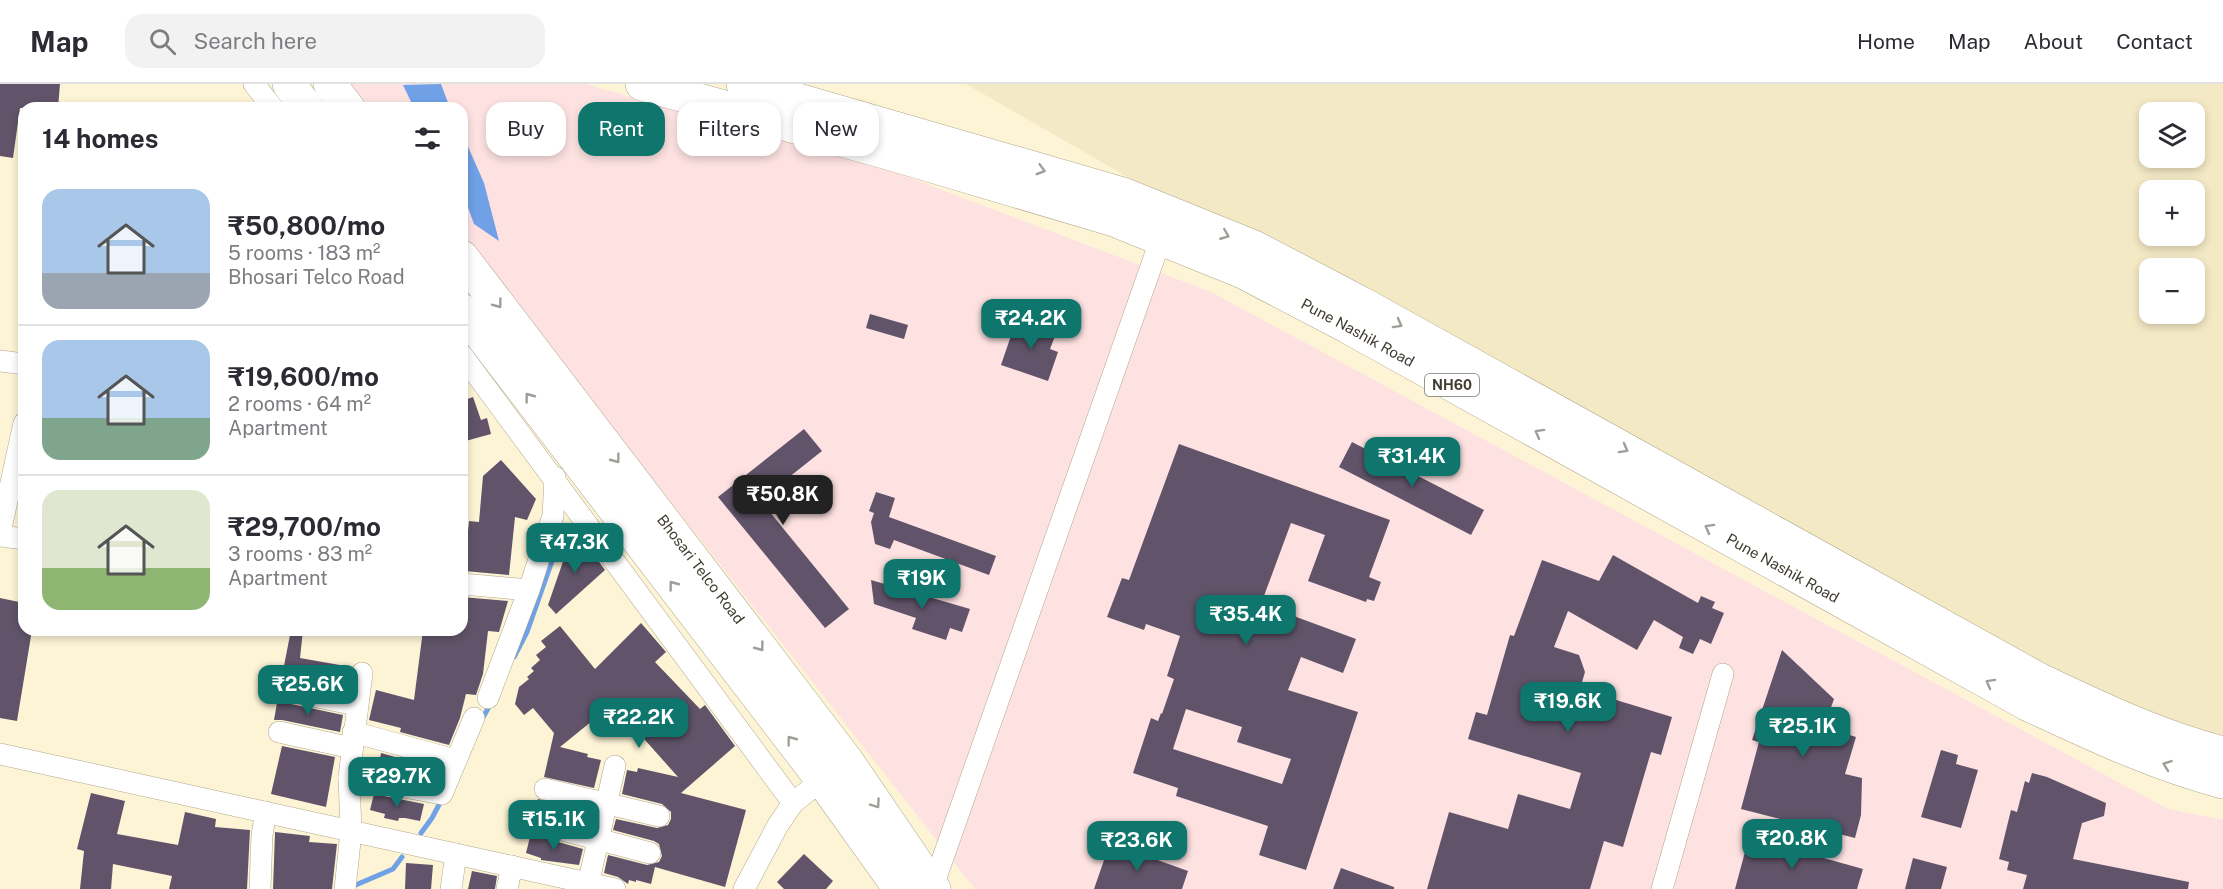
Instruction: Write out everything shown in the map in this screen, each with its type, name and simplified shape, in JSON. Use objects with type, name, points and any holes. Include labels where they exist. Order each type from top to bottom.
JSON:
[{"type":"main road","points":[[289,84],[303,102]]},
{"type":"main road","points":[[330,84],[344,102]]},
{"type":"main road","name":"Pune Nashik Road","points":[[642,84],[895,155],[1114,220],[1166,226],[1254,247],[1360,303],[2040,680],[2131,722],[2198,747],[2223,753]]},
{"type":"main road","name":"Pune Nashik Road","points":[[743,84],[1123,194],[1166,226],[1243,272],[1348,327],[2027,704],[2120,747],[2189,773],[2223,782]]},
{"type":"main road","name":"Bhosari Telco Road","points":[[468,265],[847,761],[933,889]]},
{"type":"main road","name":"Bhosari Telco Road","points":[[469,347],[557,435],[822,780],[900,889]]},
{"type":"street","points":[[254,84],[268,102]]},
{"type":"street","points":[[933,889],[974,766],[1166,226]]},
{"type":"street","points":[[469,347],[555,481],[793,803]]},
{"type":"street","points":[[0,361],[18,363]]},
{"type":"street","points":[[488,698],[529,590],[553,516],[557,435]]},
{"type":"street","points":[[18,451],[0,535],[18,538]]},
{"type":"street","points":[[468,585],[529,590]]},
{"type":"street","points":[[345,883],[351,832],[349,777],[356,705],[362,673]]},
{"type":"street","points":[[1662,889],[1723,674]]},
{"type":"street","points":[[289,691],[356,705]]},
{"type":"street","points":[[349,777],[442,794],[474,718]]},
{"type":"street","points":[[279,732],[353,740],[455,760]]},
{"type":"street","points":[[0,754],[456,854],[588,886],[615,889]]},
{"type":"street","points":[[588,886],[615,766]]},
{"type":"street","points":[[744,889],[778,825],[793,803],[822,780]]},
{"type":"street","points":[[545,789],[659,816]]},
{"type":"street","points":[[260,889],[262,835],[266,812]]},
{"type":"street","points":[[540,824],[650,853]]},
{"type":"street","points":[[451,889],[456,854]]},
{"type":"street","points":[[507,889],[512,867]]},
{"type":"shaded area","points":[[343,84],[586,84],[649,102],[578,102],[578,156],[665,156],[665,107],[677,110],[677,156],[781,156],[781,140],[793,143],[793,156],[837,156],[900,174],[1211,292],[2168,809],[2223,820],[2223,889],[975,889],[468,244],[468,102],[356,102]]},
{"type":"shaded area","points":[[966,84],[2223,84],[2223,747],[1737,528]]},
{"type":"water","points":[[441,84],[448,102],[411,102],[403,85]]},
{"type":"water","points":[[468,147],[484,183],[499,241],[474,224],[468,208]]},
{"type":"building","points":[[0,84],[60,84],[58,102],[18,102],[18,122],[13,158],[0,156]]},
{"type":"building","points":[[870,314],[908,325],[904,339],[866,328]]},
{"type":"building","points":[[1017,318],[1057,331],[1050,349],[1058,352],[1048,381],[1001,365]]},
{"type":"building","points":[[473,397],[481,420],[487,418],[491,434],[468,440],[468,399]]},
{"type":"building","points":[[804,429],[822,451],[760,500],[849,609],[825,628],[718,497]]},
{"type":"building","points":[[1352,442],[1484,510],[1471,535],[1339,467]]},
{"type":"building","points":[[1179,444],[1390,520],[1369,577],[1381,582],[1374,601],[1367,599],[1366,602],[1308,581],[1325,535],[1291,523],[1261,604],[1356,639],[1343,673],[1301,657],[1288,690],[1358,712],[1306,870],[1259,855],[1268,826],[1176,796],[1178,788],[1133,773],[1151,718],[1158,721],[1162,714],[1174,679],[1167,676],[1180,636],[1146,624],[1144,630],[1107,617],[1122,578],[1129,580]],"holes":[[[1186,709],[1242,727],[1237,742],[1291,759],[1282,784],[1173,749]]]},
{"type":"building","points":[[501,460],[536,499],[527,520],[515,517],[509,575],[468,571],[469,521],[479,522],[483,476]]},
{"type":"building","points":[[876,492],[895,498],[889,517],[996,556],[989,575],[894,540],[890,549],[875,544],[871,522],[874,513],[869,511]]},
{"type":"building","points":[[580,536],[605,570],[556,614],[548,605],[568,547]]},
{"type":"building","points":[[1613,555],[1698,603],[1701,596],[1715,602],[1712,608],[1724,613],[1711,644],[1700,639],[1693,654],[1679,648],[1683,637],[1654,620],[1637,650],[1568,611],[1554,647],[1579,655],[1585,672],[1580,689],[1672,717],[1661,755],[1651,752],[1623,847],[1604,841],[1590,889],[1427,889],[1449,812],[1508,829],[1518,794],[1570,809],[1581,773],[1468,739],[1476,712],[1487,715],[1510,635],[1514,636],[1542,560],[1599,581]]},
{"type":"building","points":[[871,580],[970,609],[962,632],[950,628],[946,640],[912,629],[916,618],[874,604]]},
{"type":"building","points":[[0,598],[18,602],[18,636],[31,636],[17,721],[0,718]]},
{"type":"building","points":[[468,598],[508,601],[499,632],[488,631],[483,674],[476,695],[466,694],[460,718],[449,745],[400,732],[401,728],[369,720],[376,690],[414,700],[422,636],[468,636]]},
{"type":"building","points":[[641,623],[666,652],[655,662],[700,709],[705,705],[735,746],[681,793],[746,810],[725,887],[655,867],[651,884],[629,880],[628,884],[618,877],[604,873],[608,855],[647,865],[659,862],[662,856],[659,844],[654,841],[613,830],[616,819],[657,828],[668,825],[671,819],[671,812],[662,804],[622,794],[627,770],[637,772],[638,768],[678,777],[613,704],[560,747],[601,760],[594,788],[544,777],[554,733],[533,708],[524,715],[515,704],[519,687],[529,679],[527,677],[534,671],[531,668],[540,660],[536,655],[546,647],[541,641],[560,626],[595,669]]},
{"type":"building","points":[[290,636],[302,636],[300,658],[351,667],[346,690],[292,679],[281,681]]},
{"type":"building","points":[[1782,650],[1834,699],[1824,727],[1856,737],[1845,774],[1862,778],[1861,815],[1855,838],[1741,809],[1759,742],[1752,740]]},
{"type":"building","points":[[278,697],[286,703],[343,715],[340,732],[274,720]]},
{"type":"building","points":[[282,746],[335,757],[326,807],[271,794]]},
{"type":"building","points":[[1941,750],[1958,755],[1956,764],[1978,770],[1961,828],[1921,817]]},
{"type":"building","points":[[381,753],[431,767],[428,779],[378,769]]},
{"type":"building","points":[[2032,773],[2047,777],[2106,803],[2104,816],[2082,823],[2073,859],[2189,882],[2188,889],[2023,889],[2027,875],[2007,870],[2009,862],[1999,859],[2011,810],[2017,812],[2025,781],[2029,783]]},
{"type":"building","points":[[91,793],[125,801],[117,834],[178,845],[185,812],[216,819],[215,827],[250,830],[247,889],[169,889],[172,876],[113,864],[111,889],[80,889],[84,851],[77,849]]},
{"type":"building","points":[[374,794],[424,804],[420,821],[399,818],[398,821],[384,818],[385,814],[370,810]]},
{"type":"building","points":[[538,799],[588,812],[585,823],[543,812],[534,813]]},
{"type":"building","points":[[275,832],[310,836],[309,842],[337,844],[332,889],[273,889]]},
{"type":"building","points":[[531,833],[583,849],[579,865],[541,860],[541,858],[526,853]]},
{"type":"building","points":[[1749,837],[1863,869],[1857,889],[1735,889]]},
{"type":"building","points":[[1110,843],[1188,871],[1182,889],[1094,889]]},
{"type":"building","points":[[804,854],[833,881],[826,889],[784,889],[777,882]]},
{"type":"building","points":[[1913,858],[1947,867],[1941,889],[1905,889]]},
{"type":"building","points":[[406,863],[433,865],[431,889],[405,889]]},
{"type":"building","points":[[1341,868],[1394,887],[1394,889],[1333,889]]},
{"type":"building","points":[[472,871],[497,876],[495,889],[468,889]]},
{"type":"waterway","points":[[514,657],[527,632],[564,527]]},
{"type":"waterway","points":[[481,721],[491,703]]},
{"type":"waterway","points":[[421,833],[442,799]]},
{"type":"waterway","points":[[351,887],[393,869],[402,857]]}]
